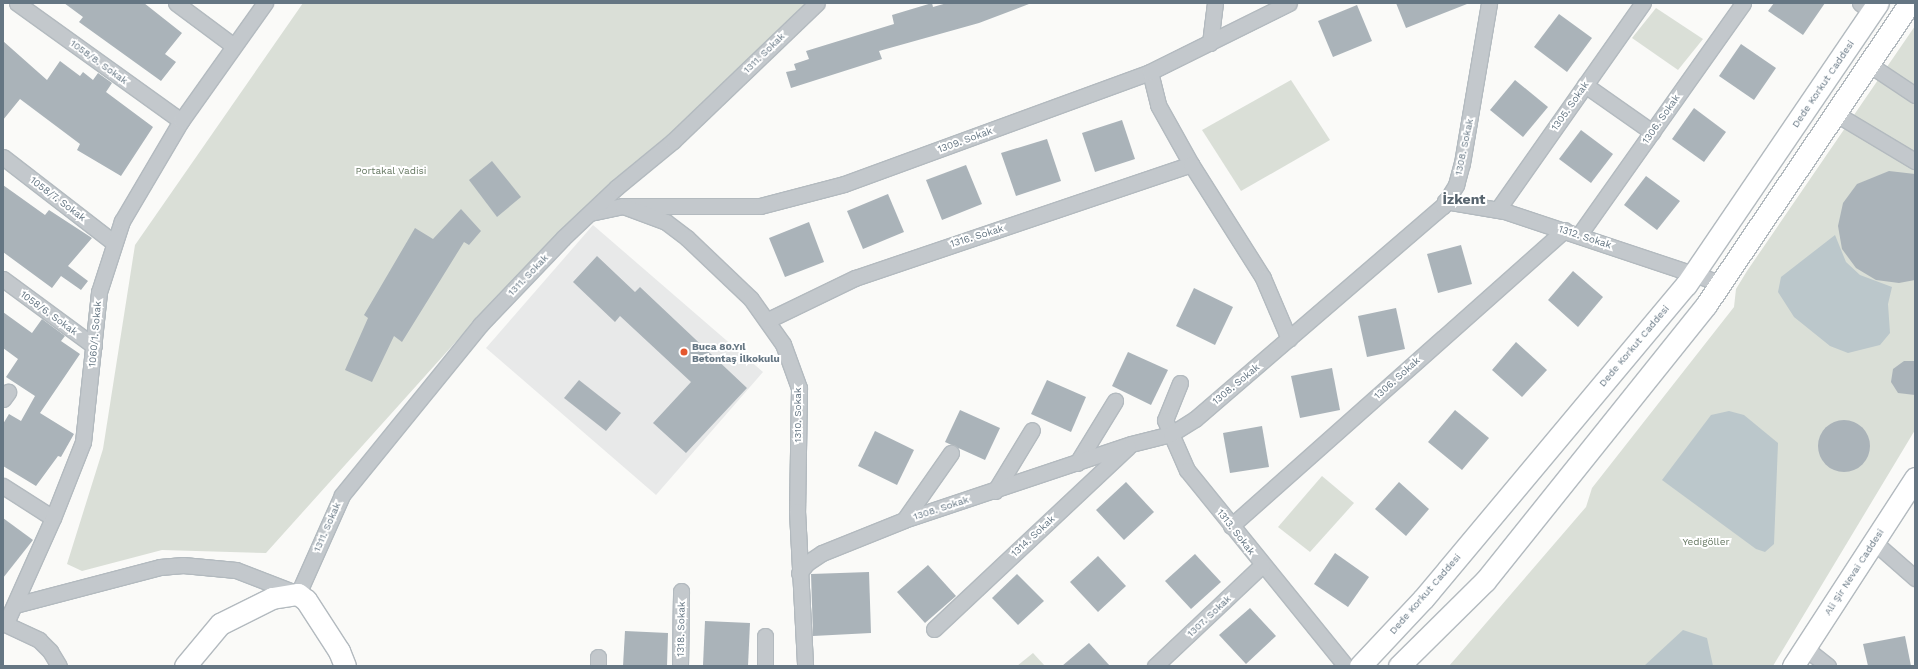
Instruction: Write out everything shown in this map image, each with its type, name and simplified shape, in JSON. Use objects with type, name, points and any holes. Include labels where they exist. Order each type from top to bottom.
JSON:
[{"type":"main road","points":[[1399,666],[1484,581],[1721,283],[1838,115],[1910,3]]},
{"type":"main road","name":"Dede Korkut Caddesi","points":[[1360,666],[1428,593],[1695,272],[1870,6]]},
{"type":"main road","name":"Ali Şir Nevai Caddesi","points":[[1793,666],[1915,478]]},
{"type":"main road","points":[[185,666],[220,624],[272,598],[298,594],[306,600],[345,666]]},
{"type":"street","name":"1058/8. Sokak","points":[[17,3],[181,121]]},
{"type":"street","points":[[176,3],[234,46]]},
{"type":"street","name":"1060/1. Sokak","points":[[59,666],[50,651],[39,640],[4,623],[16,604],[54,518],[83,442],[99,292],[113,242],[131,202],[181,121],[265,3]]},
{"type":"street","name":"1311. Sokak","points":[[298,594],[342,495],[480,326],[590,213],[673,141],[817,3]]},
{"type":"street","points":[[1210,43],[1215,3]]},
{"type":"street","name":"1309. Sokak","points":[[623,206],[760,206],[844,184],[1150,72],[1289,3]]},
{"type":"street","name":"1308. Sokak","points":[[799,573],[807,563],[822,553],[904,520],[1132,444],[1170,434],[1195,419],[1420,228],[1445,202],[1456,185],[1462,163],[1489,3]]},
{"type":"street","name":"1305. Sokak","points":[[1498,209],[1643,3]]},
{"type":"street","name":"1306. Sokak","points":[[1579,235],[1743,3]]},
{"type":"street","points":[[1870,65],[1915,95]]},
{"type":"street","points":[[1150,72],[1158,105],[1191,164],[1263,278],[1289,339]]},
{"type":"street","points":[[1585,85],[1652,132]]},
{"type":"street","points":[[1838,115],[1915,161]]},
{"type":"street","name":"1058/7. Sokak","points":[[3,157],[113,242]]},
{"type":"street","name":"1316. Sokak","points":[[768,320],[855,278],[1191,164]]},
{"type":"street","name":"1312. Sokak","points":[[1445,202],[1498,209],[1695,272],[1721,283]]},
{"type":"street","points":[[590,213],[623,206]]},
{"type":"street","name":"1310. Sokak","points":[[623,206],[666,222],[688,238],[768,320],[793,367],[799,388],[799,573],[804,666]]},
{"type":"street","name":"1306. Sokak","points":[[1231,526],[1564,230]]},
{"type":"street","name":"1058/6. Sokak","points":[[3,279],[94,346]]},
{"type":"street","name":"1313. Sokak","points":[[1180,383],[1165,420],[1186,470],[1262,565],[1346,666]]},
{"type":"street","points":[[1077,463],[1115,401]]},
{"type":"street","points":[[994,491],[1032,430]]},
{"type":"street","name":"1314. Sokak","points":[[934,629],[1132,444]]},
{"type":"street","points":[[904,520],[951,453]]},
{"type":"street","points":[[3,486],[54,518]]},
{"type":"street","points":[[1873,541],[1915,578]]},
{"type":"street","points":[[16,604],[160,567],[183,565],[236,570],[298,594]]},
{"type":"street","name":"1307. Sokak","points":[[1155,666],[1262,565]]},
{"type":"street","name":"1318. Sokak","points":[[680,666],[681,591]]},
{"type":"street","points":[[765,636],[765,666]]},
{"type":"street","points":[[1805,648],[1828,666]]},
{"type":"shaded area","points":[[593,225],[763,372],[656,495],[486,348]]},
{"type":"shaded area","points":[[1835,235],[1846,262],[1860,275],[1892,287],[1888,304],[1890,333],[1880,345],[1848,353],[1830,346],[1794,317],[1778,292],[1781,277]]},
{"type":"shaded area","points":[[1729,411],[1744,415],[1778,443],[1774,544],[1765,552],[1756,549],[1662,480],[1711,415]]},
{"type":"shaded area","points":[[1683,630],[1707,638],[1713,666],[1644,666]]},
{"type":"green space","name":"Portakal Vadisi","points":[[303,3],[820,3],[461,336],[266,553],[162,550],[82,571],[67,564],[103,449],[135,245]]},
{"type":"green space","points":[[1656,8],[1703,39],[1678,70],[1632,38]]},
{"type":"green space","name":"Yedigöller","points":[[1915,26],[1915,430],[1773,666],[1449,666],[1586,507],[1592,488],[1734,307],[1736,289],[1747,271]]},
{"type":"green space","points":[[1291,80],[1330,140],[1241,191],[1202,130]]},
{"type":"green space","points":[[1322,476],[1354,503],[1310,552],[1278,527]]},
{"type":"green space","points":[[1033,653],[1045,666],[1017,666]]},
{"type":"building","points":[[64,3],[144,3],[182,33],[165,54],[176,62],[161,81],[79,22],[83,17]]},
{"type":"building","points":[[932,3],[933,7],[947,3],[1029,4],[979,23],[879,51],[882,59],[791,88],[786,72],[796,70],[794,64],[809,59],[806,51],[894,24],[892,15]]},
{"type":"building","points":[[1396,3],[1467,3],[1467,4],[1406,28]]},
{"type":"building","points":[[1774,3],[1825,3],[1803,35],[1768,11]]},
{"type":"building","points":[[1357,5],[1372,41],[1333,57],[1318,21]]},
{"type":"building","points":[[1559,14],[1592,38],[1567,72],[1534,47]]},
{"type":"building","points":[[3,41],[47,80],[60,61],[80,76],[83,72],[93,80],[98,73],[112,83],[106,92],[153,127],[121,176],[77,150],[80,144],[20,99],[3,120]]},
{"type":"building","points":[[1741,44],[1776,68],[1754,100],[1719,76]]},
{"type":"building","points":[[1515,80],[1548,107],[1523,137],[1490,110]]},
{"type":"building","points":[[1694,108],[1726,132],[1704,162],[1672,139]]},
{"type":"building","points":[[1122,120],[1135,159],[1095,172],[1082,133]]},
{"type":"building","points":[[1581,130],[1613,154],[1591,183],[1559,159]]},
{"type":"building","points":[[1047,139],[1061,181],[1016,196],[1001,153]]},
{"type":"building","points":[[492,161],[521,197],[497,217],[469,180]]},
{"type":"building","points":[[966,165],[982,204],[942,220],[926,180]]},
{"type":"building","points":[[1889,171],[1915,174],[1915,280],[1899,283],[1876,280],[1856,268],[1842,249],[1838,226],[1843,203],[1857,184]]},
{"type":"building","points":[[1646,176],[1680,201],[1657,230],[1624,205]]},
{"type":"building","points":[[3,185],[45,215],[49,210],[92,238],[68,266],[88,281],[81,290],[61,276],[52,288],[3,252]]},
{"type":"building","points":[[888,194],[904,232],[863,249],[847,211]]},
{"type":"building","points":[[461,209],[481,231],[469,245],[464,242],[402,342],[394,336],[372,382],[345,370],[368,318],[364,315],[415,228],[433,239]]},
{"type":"building","points":[[809,222],[824,262],[785,277],[769,238]]},
{"type":"building","points":[[1461,245],[1472,284],[1438,293],[1427,254]]},
{"type":"building","name":"Buca 80.Yıl Betontaş İlkokulu","points":[[597,256],[635,292],[640,287],[747,388],[686,453],[653,423],[691,382],[620,316],[615,322],[573,282]]},
{"type":"building","points":[[1573,271],[1603,297],[1578,327],[1548,300]]},
{"type":"building","points":[[1194,288],[1233,307],[1215,345],[1176,326]]},
{"type":"building","points":[[1396,308],[1405,349],[1367,357],[1358,316]]},
{"type":"building","points":[[3,312],[32,333],[42,319],[65,336],[61,341],[80,354],[40,413],[74,434],[61,457],[58,456],[36,486],[3,466],[3,424],[9,414],[21,421],[35,396],[6,377],[18,359],[3,348]]},
{"type":"building","points":[[1516,342],[1547,370],[1522,397],[1492,370]]},
{"type":"building","points":[[1128,352],[1168,370],[1151,405],[1112,386]]},
{"type":"building","points":[[1904,361],[1915,361],[1915,395],[1898,393],[1891,382],[1893,369]]},
{"type":"building","points":[[1332,368],[1340,410],[1300,418],[1291,376]]},
{"type":"building","points":[[579,380],[621,413],[606,431],[564,398]]},
{"type":"building","points":[[1047,380],[1086,397],[1071,432],[1031,414]]},
{"type":"building","points":[[960,410],[1000,428],[985,460],[945,442]]},
{"type":"building","points":[[1455,410],[1489,438],[1462,470],[1428,442]]},
{"type":"building","points":[[1839,420],[1849,420],[1863,427],[1870,441],[1870,451],[1863,465],[1849,472],[1839,472],[1829,468],[1822,461],[1818,451],[1818,441],[1822,431],[1829,424]]},
{"type":"building","points":[[1262,426],[1269,467],[1230,473],[1223,433]]},
{"type":"building","points":[[875,431],[914,450],[897,485],[858,466]]},
{"type":"building","points":[[1126,482],[1154,512],[1124,540],[1096,510]]},
{"type":"building","points":[[1399,482],[1429,509],[1406,536],[1375,509]]},
{"type":"building","points":[[3,518],[33,540],[3,578]]},
{"type":"building","points":[[1335,553],[1369,577],[1348,607],[1314,584]]},
{"type":"building","points":[[1195,554],[1221,582],[1191,609],[1165,581]]},
{"type":"building","points":[[1098,556],[1126,586],[1098,612],[1070,582]]},
{"type":"building","points":[[928,565],[956,596],[925,623],[897,592]]},
{"type":"building","points":[[869,572],[871,633],[813,636],[811,574]]},
{"type":"building","points":[[1017,574],[1044,601],[1018,625],[992,598]]},
{"type":"building","points":[[1250,608],[1276,636],[1246,664],[1219,635]]},
{"type":"building","points":[[705,621],[750,623],[748,666],[703,665]]},
{"type":"building","points":[[625,631],[668,633],[667,666],[623,666]]},
{"type":"building","points":[[1905,636],[1911,666],[1868,666],[1863,644]]},
{"type":"building","points":[[1089,643],[1110,666],[1062,666]]},
{"type":"place","name":"Buca 80.Yıl Betontaş İlkokulu","points":[[684,352]]},
{"type":"district","name":"İzkent","points":[[1464,199]]}]
